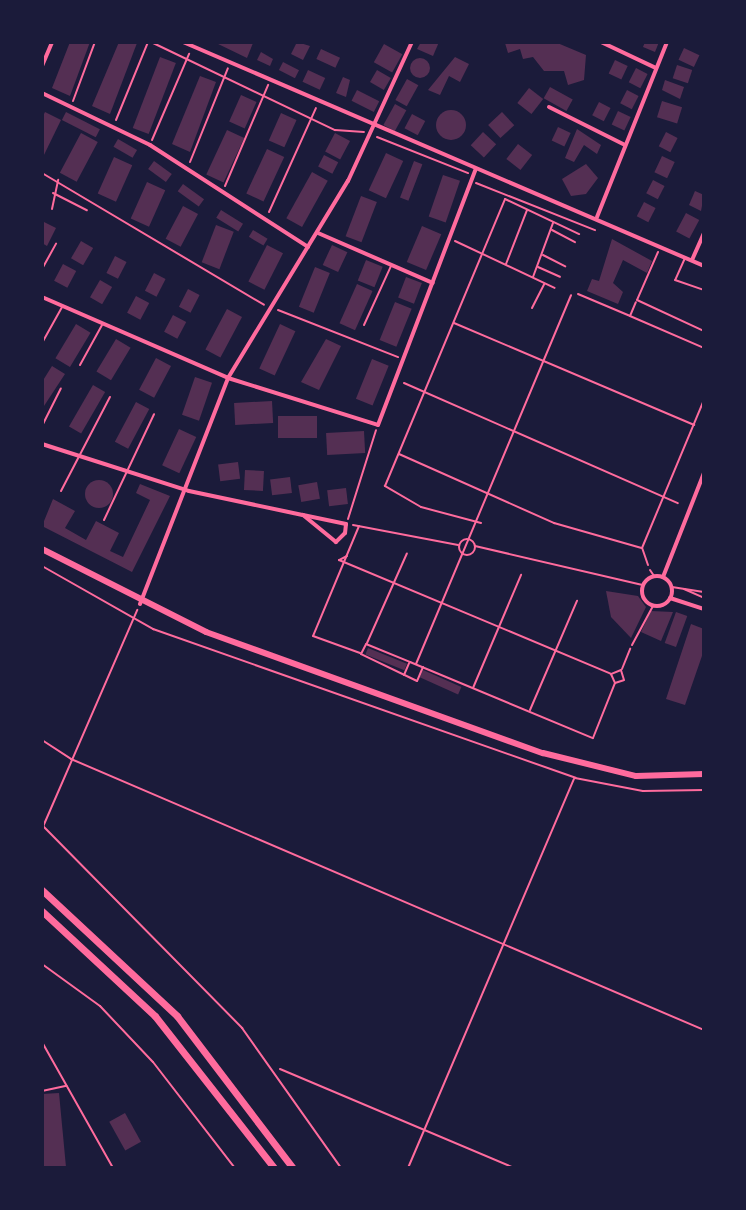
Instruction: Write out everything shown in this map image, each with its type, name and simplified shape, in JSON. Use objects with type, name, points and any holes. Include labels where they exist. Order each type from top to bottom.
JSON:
[{"type":"highway","points":[[42,890],[177,1016],[293,1168]]},
{"type":"highway","points":[[42,911],[163,1026],[266,1156],[272,1168]]},
{"type":"main road","points":[[42,549],[140,604],[590,768],[649,777],[704,774]]},
{"type":"street","points":[[42,66],[52,42]]},
{"type":"street","points":[[184,42],[371,131],[597,217],[704,266]]},
{"type":"street","points":[[140,604],[189,491],[228,378],[267,306],[318,233],[371,131],[412,42]]},
{"type":"street","points":[[601,42],[656,68]]},
{"type":"street","points":[[597,217],[667,42]]},
{"type":"street","points":[[42,93],[114,125],[150,145],[263,224],[308,247]]},
{"type":"street","points":[[549,107],[625,145]]},
{"type":"street","points":[[42,297],[228,378],[378,425],[476,169]]},
{"type":"street","points":[[318,233],[433,283]]},
{"type":"street","points":[[692,260],[704,233]]},
{"type":"street","points":[[42,444],[189,491],[356,525]]},
{"type":"street","points":[[663,577],[704,473]]},
{"type":"street","points":[[698,488],[704,492]]},
{"type":"street","points":[[303,515],[336,542],[346,524]]},
{"type":"street","points":[[670,598],[672,587],[663,577],[654,576],[643,585],[653,606],[670,598],[704,609]]},
{"type":"lane","points":[[42,269],[56,244]]},
{"type":"lane","points":[[685,257],[675,280],[704,290]]},
{"type":"lane","points":[[364,325],[391,265]]},
{"type":"lane","points":[[42,343],[62,306]]},
{"type":"lane","points":[[80,365],[102,324]]},
{"type":"lane","points":[[42,426],[61,388]]},
{"type":"lane","points":[[61,491],[110,397]]},
{"type":"lane","points":[[104,520],[154,414]]},
{"type":"lane","points":[[650,570],[654,576]]},
{"type":"lane","points":[[632,645],[653,606]]},
{"type":"path","points":[[71,106],[95,42]]},
{"type":"path","points":[[114,125],[149,42],[312,119],[371,131]]},
{"type":"path","points":[[150,145],[193,47]]},
{"type":"path","points":[[186,170],[230,64]]},
{"type":"path","points":[[221,195],[268,83]]},
{"type":"path","points":[[263,224],[318,105]]},
{"type":"path","points":[[42,173],[267,306],[402,359]]},
{"type":"path","points":[[52,209],[58,180]]},
{"type":"path","points":[[471,181],[595,230]]},
{"type":"path","points":[[485,186],[487,181]]},
{"type":"path","points":[[511,196],[514,190]]},
{"type":"path","points":[[53,193],[87,210]]},
{"type":"path","points":[[481,523],[388,493],[398,454],[505,199],[579,234]]},
{"type":"path","points":[[505,265],[527,209]]},
{"type":"path","points":[[533,277],[553,222]]},
{"type":"path","points":[[551,230],[574,241]]},
{"type":"path","points":[[462,244],[555,288]]},
{"type":"path","points":[[541,255],[564,265]]},
{"type":"path","points":[[630,316],[655,258]]},
{"type":"path","points":[[537,266],[559,276]]},
{"type":"path","points":[[532,308],[545,283]]},
{"type":"path","points":[[578,294],[704,348]]},
{"type":"path","points":[[416,664],[441,603],[481,523],[571,295]]},
{"type":"path","points":[[637,300],[704,331]]},
{"type":"path","points":[[453,323],[694,425]]},
{"type":"path","points":[[404,383],[516,429],[678,503]]},
{"type":"path","points":[[650,570],[642,548],[704,400]]},
{"type":"path","points":[[346,524],[378,425]]},
{"type":"path","points":[[398,454],[554,523],[642,548]]},
{"type":"path","points":[[423,667],[417,681],[361,654],[313,636],[344,562],[342,554],[347,556],[356,525],[458,545],[471,540]]},
{"type":"path","points":[[471,540],[475,546],[643,585]]},
{"type":"path","points":[[458,545],[464,554]]},
{"type":"path","points":[[464,554],[475,546]]},
{"type":"path","points":[[361,654],[407,553]]},
{"type":"path","points":[[344,562],[611,674],[615,683],[593,738],[366,644]]},
{"type":"path","points":[[42,566],[132,621],[575,778],[643,791],[704,790]]},
{"type":"path","points":[[473,688],[521,575]]},
{"type":"path","points":[[672,587],[704,592]]},
{"type":"path","points":[[683,588],[704,598]]},
{"type":"path","points":[[529,712],[577,601]]},
{"type":"path","points":[[140,604],[43,828],[277,1069],[341,1168]]},
{"type":"path","points":[[615,683],[624,680],[621,670],[632,645]]},
{"type":"path","points":[[403,676],[410,662]]},
{"type":"path","points":[[611,674],[621,670]]},
{"type":"path","points":[[42,740],[71,759],[704,1030]]},
{"type":"path","points":[[408,1168],[575,778]]},
{"type":"path","points":[[42,964],[67,978],[153,1062],[235,1168]]},
{"type":"path","points":[[42,1042],[113,1168]]},
{"type":"path","points":[[277,1069],[514,1168]]},
{"type":"path","points":[[42,1091],[67,1085]]},
{"type":"building","points":[[70,42],[90,42],[70,96],[52,88]]},
{"type":"building","points":[[119,42],[137,43],[110,114],[92,106]]},
{"type":"building","points":[[214,42],[251,42],[253,43],[247,58]]},
{"type":"building","points":[[297,42],[310,46],[303,60],[291,54]]},
{"type":"building","points":[[421,42],[439,42],[433,56],[417,49]]},
{"type":"building","points":[[555,42],[586,55],[584,80],[568,85],[564,71],[544,71],[533,57],[523,59],[520,49],[508,53],[505,43]]},
{"type":"building","points":[[645,42],[659,42],[655,52],[643,47]]},
{"type":"building","points":[[384,44],[402,54],[392,73],[374,62]]},
{"type":"building","points":[[684,48],[699,55],[694,67],[679,60]]},
{"type":"building","points":[[321,49],[340,58],[335,68],[316,59]]},
{"type":"building","points":[[261,52],[273,59],[270,66],[257,60]]},
{"type":"building","points":[[160,57],[176,63],[149,134],[133,128]]},
{"type":"building","points":[[455,57],[469,64],[460,82],[449,76],[440,95],[428,90]]},
{"type":"building","points":[[420,58],[427,61],[430,68],[427,75],[420,78],[413,75],[410,68],[413,61]]},
{"type":"building","points":[[615,60],[628,66],[621,80],[609,74]]},
{"type":"building","points":[[283,62],[299,70],[295,78],[279,70]]},
{"type":"building","points":[[677,65],[692,70],[688,83],[673,78]]},
{"type":"building","points":[[636,68],[648,74],[640,88],[629,82]]},
{"type":"building","points":[[308,70],[325,78],[320,90],[303,82]]},
{"type":"building","points":[[377,70],[391,78],[384,90],[370,82]]},
{"type":"building","points":[[200,76],[216,82],[190,152],[172,144]]},
{"type":"building","points":[[343,77],[350,80],[346,97],[336,93]]},
{"type":"building","points":[[407,79],[418,85],[407,106],[395,100]]},
{"type":"building","points":[[665,80],[684,87],[680,99],[662,90]]},
{"type":"building","points":[[550,87],[573,100],[566,111],[544,98]]},
{"type":"building","points":[[529,88],[543,99],[531,114],[517,103]]},
{"type":"building","points":[[357,90],[379,101],[374,112],[352,101]]},
{"type":"building","points":[[627,90],[639,96],[632,109],[620,103]]},
{"type":"building","points":[[241,95],[257,102],[245,128],[229,121]]},
{"type":"building","points":[[662,101],[682,107],[677,123],[657,117]]},
{"type":"building","points":[[599,102],[611,108],[604,121],[592,115]]},
{"type":"building","points":[[395,104],[406,110],[395,131],[383,125]]},
{"type":"building","points":[[451,110],[457,111],[465,119],[465,131],[457,139],[451,140],[445,139],[437,131],[436,125],[437,119],[445,111]]},
{"type":"building","points":[[618,111],[631,117],[624,131],[612,125]]},
{"type":"building","points":[[45,112],[61,120],[42,159],[42,118]]},
{"type":"building","points":[[66,112],[100,129],[96,137],[62,120]]},
{"type":"building","points":[[502,112],[514,125],[500,138],[488,125]]},
{"type":"building","points":[[281,113],[297,120],[284,147],[269,140]]},
{"type":"building","points":[[412,114],[425,121],[418,135],[404,128]]},
{"type":"building","points":[[558,127],[571,133],[564,147],[552,141]]},
{"type":"building","points":[[577,129],[601,145],[597,154],[584,145],[574,162],[565,158]]},
{"type":"building","points":[[227,130],[244,138],[224,182],[206,174]]},
{"type":"building","points":[[483,132],[496,144],[484,157],[471,145]]},
{"type":"building","points":[[666,132],[678,138],[670,152],[659,146]]},
{"type":"building","points":[[81,133],[98,142],[77,182],[60,173]]},
{"type":"building","points":[[335,133],[350,141],[340,160],[325,152]]},
{"type":"building","points":[[118,139],[137,150],[133,158],[114,147]]},
{"type":"building","points":[[518,144],[532,155],[520,170],[506,159]]},
{"type":"building","points":[[267,149],[284,157],[264,201],[246,193]]},
{"type":"building","points":[[386,153],[403,161],[386,198],[369,190]]},
{"type":"building","points":[[324,155],[338,162],[332,174],[318,167]]},
{"type":"building","points":[[662,156],[675,162],[667,178],[654,172]]},
{"type":"building","points":[[114,157],[132,165],[116,202],[98,194]]},
{"type":"building","points":[[154,161],[172,174],[166,182],[148,169]]},
{"type":"building","points":[[414,161],[422,164],[408,201],[400,197]]},
{"type":"building","points":[[586,164],[598,178],[586,194],[571,196],[562,179]]},
{"type":"building","points":[[312,172],[328,181],[302,227],[286,218]]},
{"type":"building","points":[[443,175],[460,181],[446,222],[429,217]]},
{"type":"building","points":[[653,180],[665,186],[658,199],[646,193]]},
{"type":"building","points":[[147,182],[165,190],[149,227],[131,219]]},
{"type":"building","points":[[183,184],[204,199],[199,207],[178,191]]},
{"type":"building","points":[[695,191],[704,195],[701,211],[689,205]]},
{"type":"building","points":[[361,196],[377,202],[361,242],[346,236]]},
{"type":"building","points":[[644,202],[656,208],[648,222],[637,216]]},
{"type":"building","points":[[183,206],[198,214],[181,247],[166,239]]},
{"type":"building","points":[[221,210],[243,224],[238,231],[216,218]]},
{"type":"building","points":[[686,213],[699,220],[689,239],[676,232]]},
{"type":"building","points":[[44,222],[56,228],[47,246],[42,243]]},
{"type":"building","points":[[216,225],[234,232],[219,269],[202,262]]},
{"type":"building","points":[[422,226],[441,234],[426,270],[407,262]]},
{"type":"building","points":[[253,230],[268,239],[263,246],[249,237]]},
{"type":"building","points":[[612,239],[652,261],[647,273],[623,260],[613,283],[623,292],[618,304],[587,291],[592,279],[599,281]]},
{"type":"building","points":[[81,241],[93,248],[83,265],[71,258]]},
{"type":"building","points":[[267,245],[283,253],[264,290],[248,282]]},
{"type":"building","points":[[332,245],[347,252],[338,272],[323,265]]},
{"type":"building","points":[[115,256],[127,262],[118,279],[106,273]]},
{"type":"building","points":[[366,260],[383,267],[374,287],[358,280]]},
{"type":"building","points":[[63,264],[76,271],[67,288],[54,281]]},
{"type":"building","points":[[315,267],[330,273],[314,313],[299,307]]},
{"type":"building","points":[[154,273],[166,279],[157,297],[145,291]]},
{"type":"building","points":[[406,277],[422,283],[414,304],[398,298]]},
{"type":"building","points":[[100,280],[112,287],[102,304],[90,297]]},
{"type":"building","points":[[357,284],[373,291],[355,330],[340,323]]},
{"type":"building","points":[[188,289],[200,295],[191,313],[179,307]]},
{"type":"building","points":[[136,296],[149,303],[140,320],[127,313]]},
{"type":"building","points":[[395,302],[412,309],[396,347],[380,340]]},
{"type":"building","points":[[227,309],[242,317],[220,358],[205,350]]},
{"type":"building","points":[[173,315],[186,322],[177,339],[164,332]]},
{"type":"building","points":[[76,324],[91,333],[70,367],[55,358]]},
{"type":"building","points":[[280,324],[295,331],[275,376],[259,368]]},
{"type":"building","points":[[116,339],[131,348],[111,380],[96,372]]},
{"type":"building","points":[[326,339],[341,346],[319,390],[301,382]]},
{"type":"building","points":[[156,358],[171,366],[154,398],[139,390]]},
{"type":"building","points":[[372,359],[389,366],[373,406],[356,399]]},
{"type":"building","points":[[52,366],[65,374],[42,409],[42,382]]},
{"type":"building","points":[[195,377],[212,383],[199,421],[182,415]]},
{"type":"building","points":[[93,385],[105,392],[81,434],[69,427]]},
{"type":"building","points":[[272,401],[273,423],[235,425],[234,403]]},
{"type":"building","points":[[136,402],[149,409],[128,449],[115,442]]},
{"type":"building","points":[[278,416],[317,416],[317,438],[278,438]]},
{"type":"building","points":[[179,429],[196,437],[179,473],[162,465]]},
{"type":"building","points":[[364,431],[365,453],[327,455],[326,433]]},
{"type":"building","points":[[238,462],[240,479],[220,481],[218,464]]},
{"type":"building","points":[[245,470],[264,471],[263,491],[244,490]]},
{"type":"building","points":[[290,477],[292,493],[272,495],[270,479]]},
{"type":"building","points":[[99,480],[109,484],[113,494],[109,504],[99,508],[89,504],[85,494],[89,484]]},
{"type":"building","points":[[317,482],[320,499],[301,502],[298,485]]},
{"type":"building","points":[[140,484],[170,496],[132,572],[42,526],[53,499],[75,511],[65,528],[86,540],[96,521],[119,533],[110,551],[123,557],[150,500],[136,493]]},
{"type":"building","points":[[346,488],[348,504],[329,506],[327,490]]},
{"type":"building","points":[[606,591],[638,596],[646,607],[631,638],[611,617]]},
{"type":"building","points":[[651,611],[673,612],[661,641],[641,632]]},
{"type":"building","points":[[676,612],[687,616],[676,647],[665,643]]},
{"type":"building","points":[[691,624],[704,629],[704,650],[685,705],[666,699]]},
{"type":"building","points":[[368,648],[407,664],[404,670],[365,654]]},
{"type":"building","points":[[423,670],[461,687],[458,694],[420,677]]},
{"type":"building","points":[[59,1093],[66,1167],[42,1168],[42,1094]]},
{"type":"building","points":[[125,1113],[141,1142],[125,1151],[109,1122]]}]
